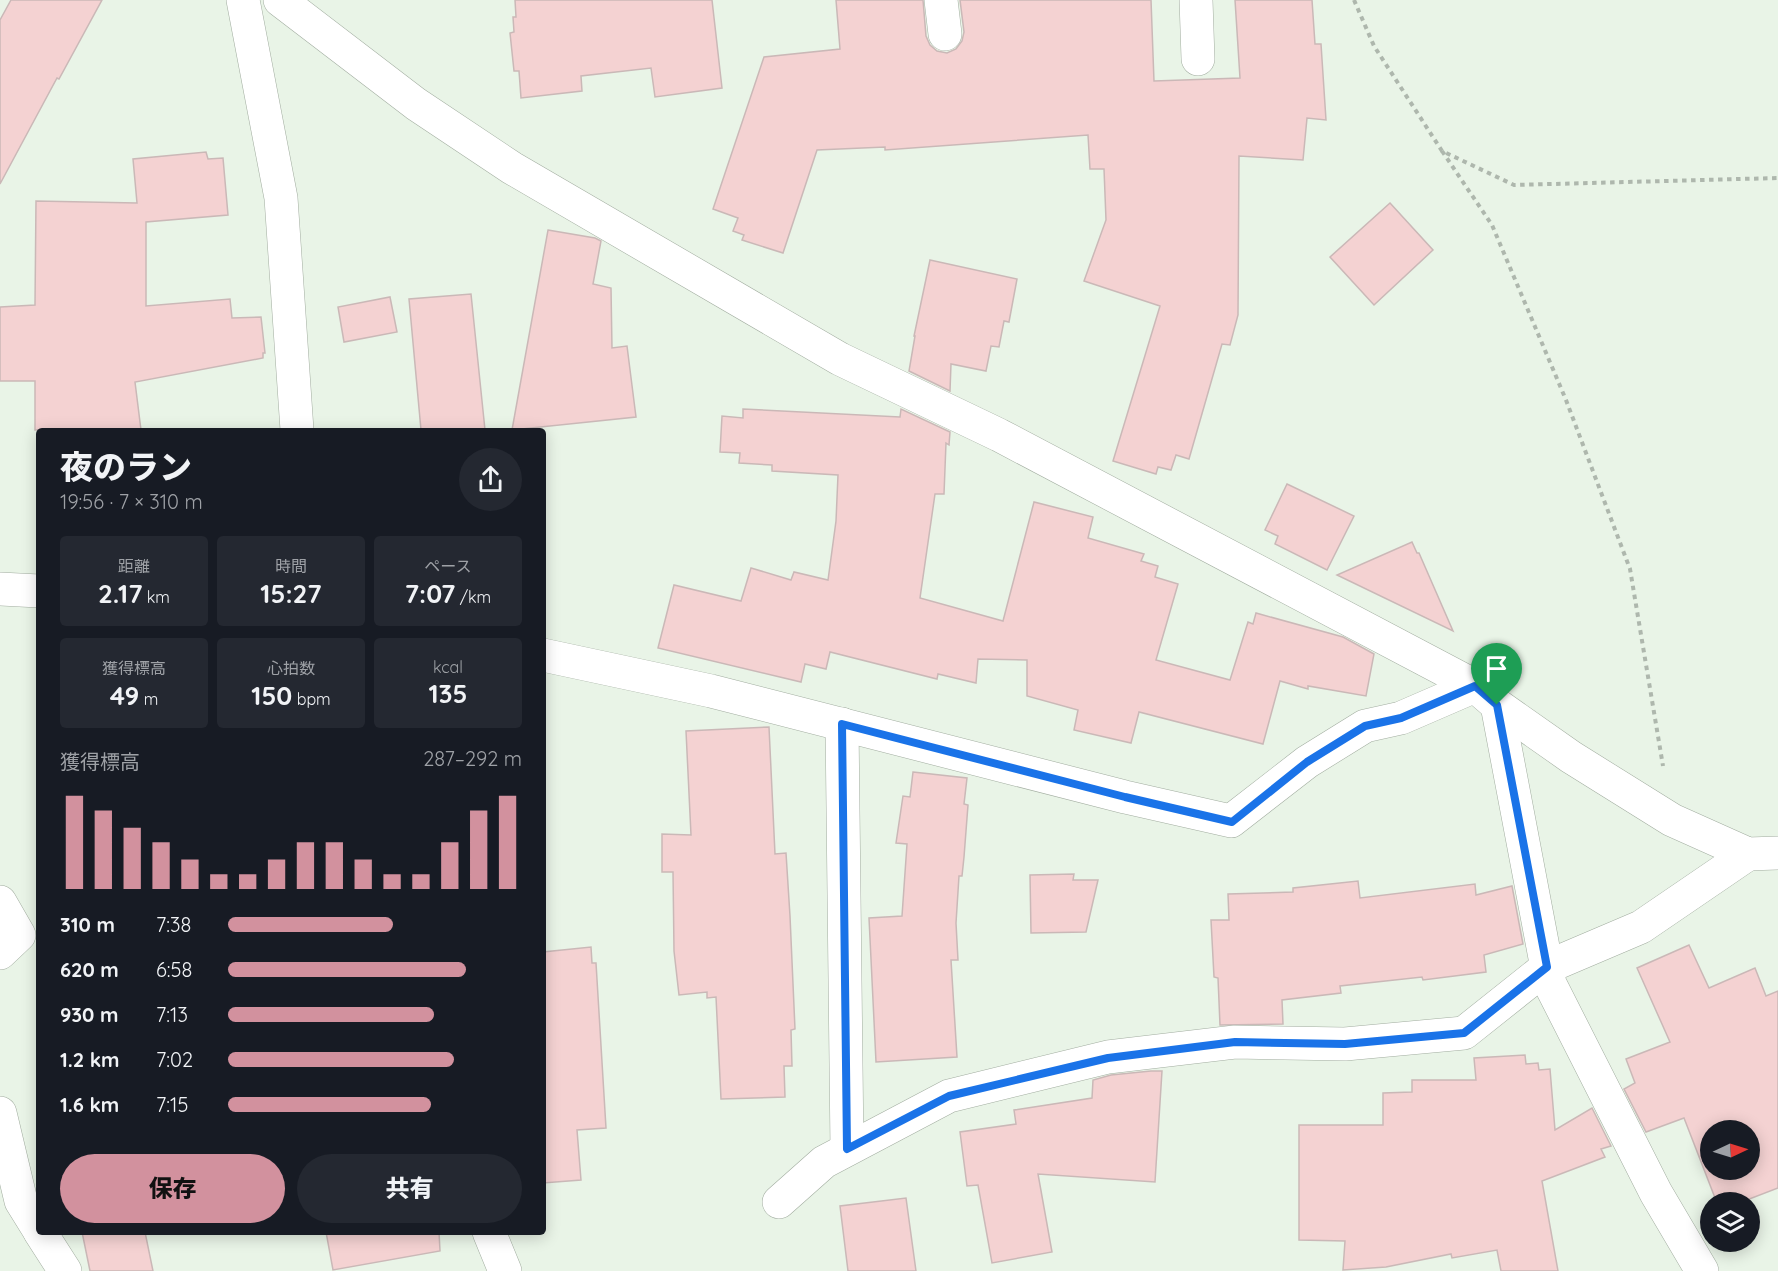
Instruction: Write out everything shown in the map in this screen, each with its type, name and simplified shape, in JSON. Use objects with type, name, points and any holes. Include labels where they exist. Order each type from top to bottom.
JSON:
[{"type":"street","points":[[243,0],[281,198],[297,428]]},
{"type":"street","points":[[280,0],[416,104],[512,168],[830,353],[999,435],[1486,695],[1571,757],[1672,820],[1763,853]]},
{"type":"street","points":[[941,0],[945,34]]},
{"type":"street","points":[[1196,0],[1198,59]]},
{"type":"street","points":[[0,589],[36,591]]},
{"type":"street","points":[[546,656],[711,691],[1125,797],[1232,822],[1307,762],[1365,726],[1486,695]]},
{"type":"street","points":[[1486,695],[1550,984],[1656,1193],[1702,1271]]},
{"type":"street","points":[[842,724],[847,1149]]},
{"type":"street","points":[[780,1202],[824,1162],[949,1096],[1108,1058],[1235,1042],[1345,1044],[1464,1033],[1547,967],[1641,927],[1763,853]]},
{"type":"street","points":[[0,902],[19,935],[0,953]]},
{"type":"street","points":[[0,1113],[21,1201],[36,1225]]},
{"type":"street","points":[[42,1235],[65,1271]]},
{"type":"street","points":[[490,1235],[505,1271]]},
{"type":"path","points":[[1354,0],[1374,46],[1492,225],[1566,400],[1630,570],[1672,820]]},
{"type":"path","points":[[1442,151],[1514,185],[1778,178]]},
{"type":"building","points":[[11,0],[102,0],[0,184],[0,20]]},
{"type":"building","points":[[515,0],[712,0],[722,88],[655,97],[651,68],[581,76],[582,91],[521,98],[519,71],[514,71],[510,33],[514,32]]},
{"type":"building","points":[[836,0],[923,0],[926,36],[930,45],[937,51],[947,53],[956,49],[962,41],[964,32],[960,0],[1151,0],[1154,81],[1240,78],[1235,0],[1312,0],[1315,44],[1321,44],[1326,120],[1307,118],[1303,160],[1239,156],[1238,315],[1230,345],[1222,344],[1189,459],[1176,455],[1171,470],[1158,467],[1156,474],[1113,461],[1160,306],[1084,281],[1106,220],[1104,169],[1090,169],[1088,135],[885,150],[885,147],[817,150],[783,253],[742,240],[744,235],[733,231],[738,218],[713,209],[764,57],[840,49]]},
{"type":"building","points":[[206,152],[208,159],[223,158],[228,215],[146,222],[146,306],[230,299],[232,318],[261,317],[265,353],[263,353],[263,358],[135,382],[141,428],[36,428],[35,430],[35,381],[0,381],[0,307],[35,305],[36,201],[137,203],[133,159]]},
{"type":"building","points":[[1390,203],[1433,250],[1374,305],[1330,257]]},
{"type":"building","points":[[548,230],[595,238],[601,241],[593,284],[611,288],[612,348],[627,346],[636,417],[512,428]]},
{"type":"building","points":[[930,260],[1017,279],[1009,322],[1004,321],[999,347],[991,346],[986,371],[951,364],[950,391],[909,371]]},
{"type":"building","points":[[471,294],[485,428],[421,428],[409,299]]},
{"type":"building","points":[[390,297],[397,332],[344,342],[338,307]]},
{"type":"building","points":[[743,409],[900,417],[901,409],[950,432],[949,445],[946,443],[944,494],[935,494],[920,598],[1003,621],[1034,502],[1093,517],[1088,538],[1144,554],[1141,561],[1158,566],[1155,577],[1178,584],[1156,660],[1230,680],[1248,622],[1253,624],[1256,613],[1343,637],[1374,654],[1366,696],[1308,686],[1308,689],[1280,681],[1263,744],[1139,712],[1131,743],[1074,730],[1078,710],[1027,696],[1027,660],[978,659],[976,683],[938,674],[937,679],[830,652],[826,669],[805,664],[801,682],[658,648],[674,585],[741,601],[751,568],[791,580],[794,572],[828,580],[836,521],[838,475],[772,471],[772,465],[739,463],[740,453],[720,452],[722,416],[743,418]]},
{"type":"building","points":[[1287,484],[1354,516],[1327,570],[1275,544],[1278,536],[1265,530]]},
{"type":"building","points":[[1412,542],[1419,553],[1453,631],[1337,575]]},
{"type":"building","points":[[769,727],[775,854],[786,853],[795,1029],[791,1030],[792,1066],[784,1066],[785,1097],[721,1099],[716,997],[707,998],[707,992],[679,995],[674,951],[673,872],[662,872],[662,834],[691,835],[686,731]]},
{"type":"building","points":[[913,772],[967,778],[964,804],[968,805],[956,923],[958,960],[951,960],[957,1057],[876,1062],[869,918],[902,916],[907,844],[896,843],[903,796],[910,797]]},
{"type":"building","points":[[1074,874],[1073,880],[1098,880],[1086,932],[1031,933],[1030,875]]},
{"type":"building","points":[[1358,881],[1360,898],[1475,884],[1476,895],[1512,886],[1523,944],[1484,955],[1486,972],[1423,980],[1422,977],[1340,986],[1341,993],[1282,1000],[1283,1024],[1220,1025],[1218,978],[1214,977],[1211,920],[1229,920],[1228,894],[1293,892],[1293,888]]},
{"type":"building","points":[[1689,945],[1709,988],[1755,968],[1766,996],[1778,991],[1778,1188],[1760,1195],[1760,1192],[1713,1192],[1708,1180],[1760,1180],[1760,1120],[1700,1120],[1700,1159],[1684,1118],[1646,1132],[1624,1089],[1635,1083],[1626,1059],[1670,1042],[1637,968]]},
{"type":"building","points":[[591,947],[592,963],[596,963],[606,1128],[577,1130],[581,1180],[546,1183],[546,952]]},
{"type":"building","points":[[1525,1055],[1526,1064],[1538,1063],[1539,1070],[1550,1069],[1555,1130],[1592,1108],[1611,1146],[1601,1149],[1605,1157],[1542,1181],[1558,1271],[1501,1271],[1497,1250],[1452,1258],[1451,1254],[1386,1267],[1343,1270],[1345,1241],[1299,1240],[1299,1125],[1383,1125],[1383,1093],[1412,1092],[1412,1080],[1476,1080],[1474,1058]]},
{"type":"building","points":[[1162,1071],[1155,1182],[1038,1174],[1052,1252],[992,1263],[978,1185],[967,1186],[960,1132],[1016,1124],[1014,1110],[1092,1098],[1093,1080],[1111,1075]]},
{"type":"building","points":[[906,1198],[916,1271],[848,1271],[840,1206]]},
{"type":"building","points":[[83,1235],[146,1235],[153,1271],[90,1271]]},
{"type":"building","points":[[327,1235],[439,1235],[440,1251],[333,1270]]},
{"type":"route","points":[[1475,686],[1497,705],[1547,967],[1464,1033],[1345,1044],[1235,1042],[1108,1058],[949,1096],[847,1149],[842,724],[1125,797],[1232,822],[1307,762],[1365,726],[1401,718],[1475,686]]}]
